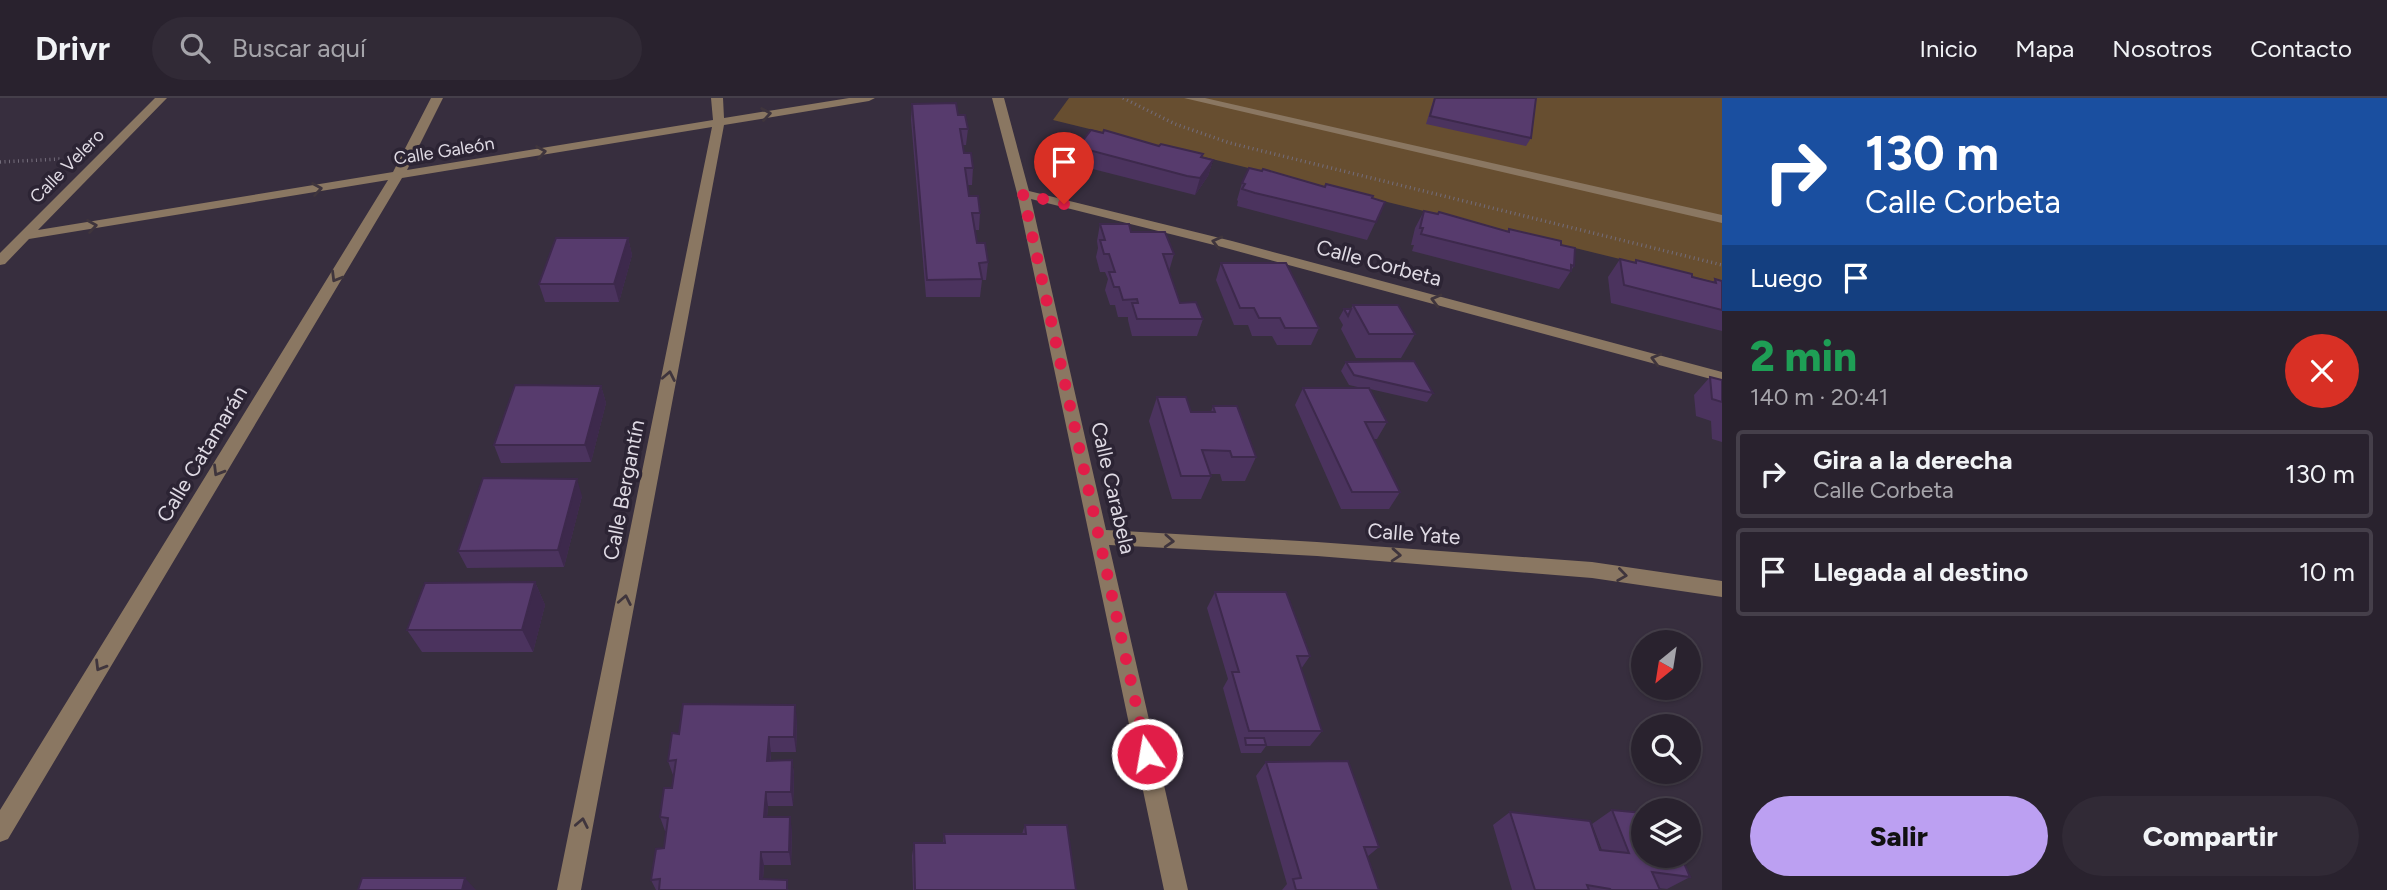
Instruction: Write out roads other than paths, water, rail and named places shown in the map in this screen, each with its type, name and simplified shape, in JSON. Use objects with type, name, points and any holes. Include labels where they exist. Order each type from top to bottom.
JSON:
[{"type":"street","name":"Calle Velero","points":[[0,261],[161,98]]},
{"type":"street","name":"Calle Catamarán","points":[[0,831],[397,176],[437,98]]},
{"type":"street","name":"Calle Bergantín","points":[[569,890],[719,121],[717,98]]},
{"type":"street","name":"Calle Galeón","points":[[25,236],[869,98]]},
{"type":"street","name":"Calle Carabela","points":[[998,98],[1023,194],[1101,537],[1176,890]]},
{"type":"street","points":[[1190,98],[1722,219]]},
{"type":"street","name":"Calle Corbeta","points":[[1023,194],[1227,244],[1722,377]]},
{"type":"street","name":"Calle Yate","points":[[1101,537],[1317,549],[1592,570],[1722,589]]}]
